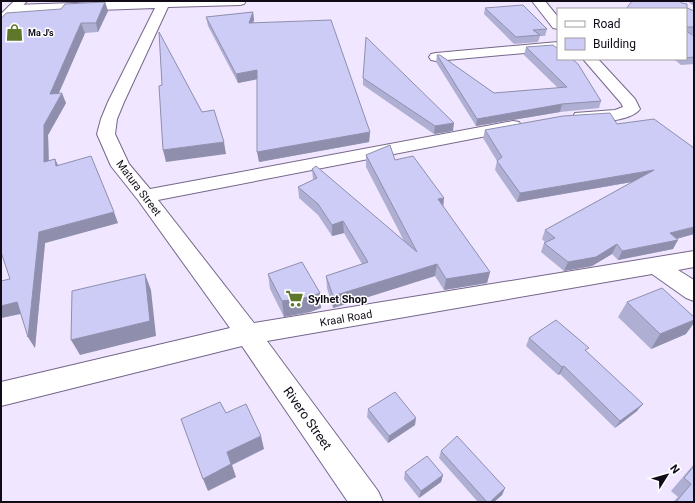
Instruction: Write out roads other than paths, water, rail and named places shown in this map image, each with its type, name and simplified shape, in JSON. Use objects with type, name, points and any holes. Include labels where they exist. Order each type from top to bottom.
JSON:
[{"type":"street","points":[[1,22],[17,5],[163,4],[240,1]]},
{"type":"street","points":[[538,1],[557,24]]},
{"type":"street","name":"Matura Street","points":[[163,4],[116,102],[109,118],[106,134],[120,166],[145,196],[248,334]]},
{"type":"street","points":[[436,57],[557,46]]},
{"type":"street","points":[[568,118],[620,114],[632,109],[629,102],[591,60]]},
{"type":"street","points":[[145,196],[532,123]]},
{"type":"street","name":"Kraal Road","points":[[1,394],[248,334],[694,259]]},
{"type":"street","points":[[656,266],[694,292]]},
{"type":"street","name":"Rivero Street","points":[[248,334],[367,502]]},
{"type":"place","name":"Ma J's","points":[[15,33]]},
{"type":"place","name":"Sylhet Shop","points":[[295,299]]}]
